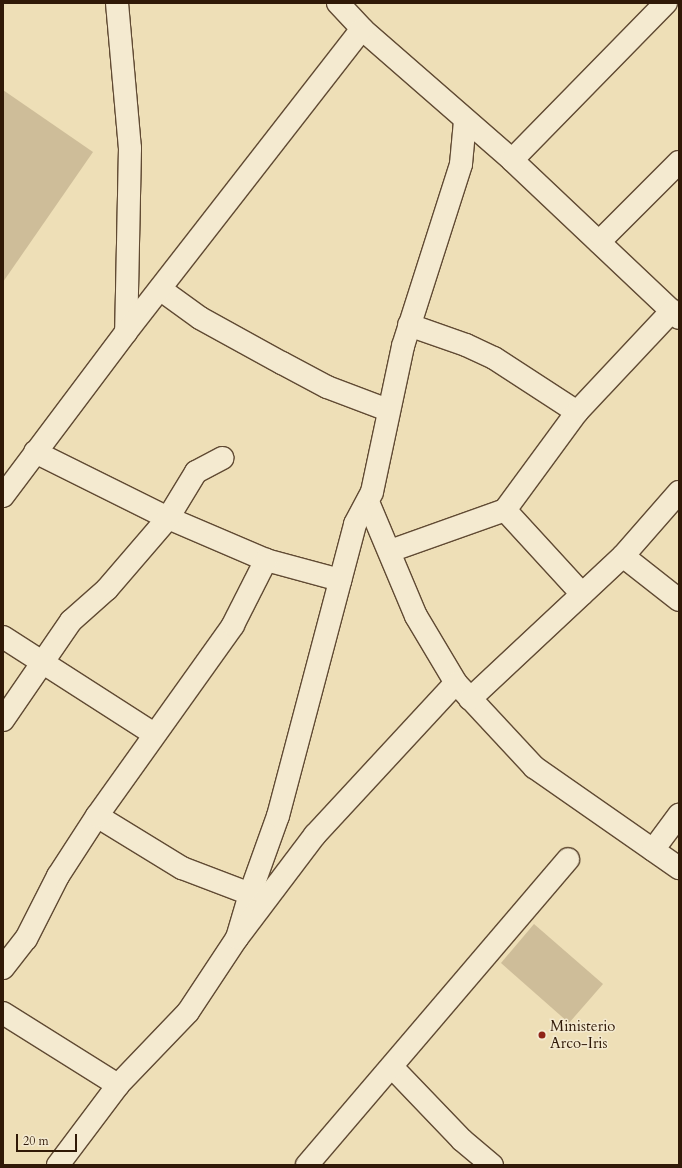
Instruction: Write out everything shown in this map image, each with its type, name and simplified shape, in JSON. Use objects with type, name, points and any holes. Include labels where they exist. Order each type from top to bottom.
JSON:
[{"type":"street","points":[[117,3],[130,148],[126,332]]},
{"type":"street","points":[[338,3],[362,29],[465,121],[512,160],[675,315],[577,412],[505,510],[390,551]]},
{"type":"street","points":[[512,160],[666,3]]},
{"type":"street","points":[[3,496],[126,332],[362,29]]},
{"type":"street","points":[[237,938],[250,894],[278,816],[355,524],[368,502],[388,410],[409,325],[456,181],[465,121]]},
{"type":"street","points":[[599,242],[679,162]]},
{"type":"street","points":[[160,289],[200,318],[327,387],[388,410]]},
{"type":"street","points":[[409,325],[466,345],[494,358],[577,412]]},
{"type":"street","points":[[35,452],[168,518],[266,560],[340,580]]},
{"type":"street","points":[[3,720],[71,621],[107,589],[168,518],[196,472],[222,458]]},
{"type":"street","points":[[58,1165],[118,1085],[188,1012],[237,938],[341,804],[463,691],[582,594],[623,556],[679,492]]},
{"type":"street","points":[[368,502],[419,622],[463,691],[534,767],[679,868]]},
{"type":"street","points":[[505,510],[582,594]]},
{"type":"street","points":[[623,556],[679,600]]},
{"type":"street","points":[[3,968],[26,939],[58,876],[97,816],[233,625],[266,560]]},
{"type":"street","points":[[3,637],[42,664],[154,734]]},
{"type":"street","points":[[653,850],[679,815]]},
{"type":"street","points":[[97,816],[182,868],[250,894]]},
{"type":"street","points":[[307,1165],[568,859]]},
{"type":"street","points":[[3,1013],[118,1085]]},
{"type":"street","points":[[392,1067],[462,1140],[492,1165]]},
{"type":"shaded area","points":[[3,90],[93,152],[3,282]]},
{"type":"shaded area","points":[[534,924],[603,984],[569,1023],[501,963]]},
{"type":"place","name":"Ministerio Arco-Iris","points":[[542,1035]]}]
